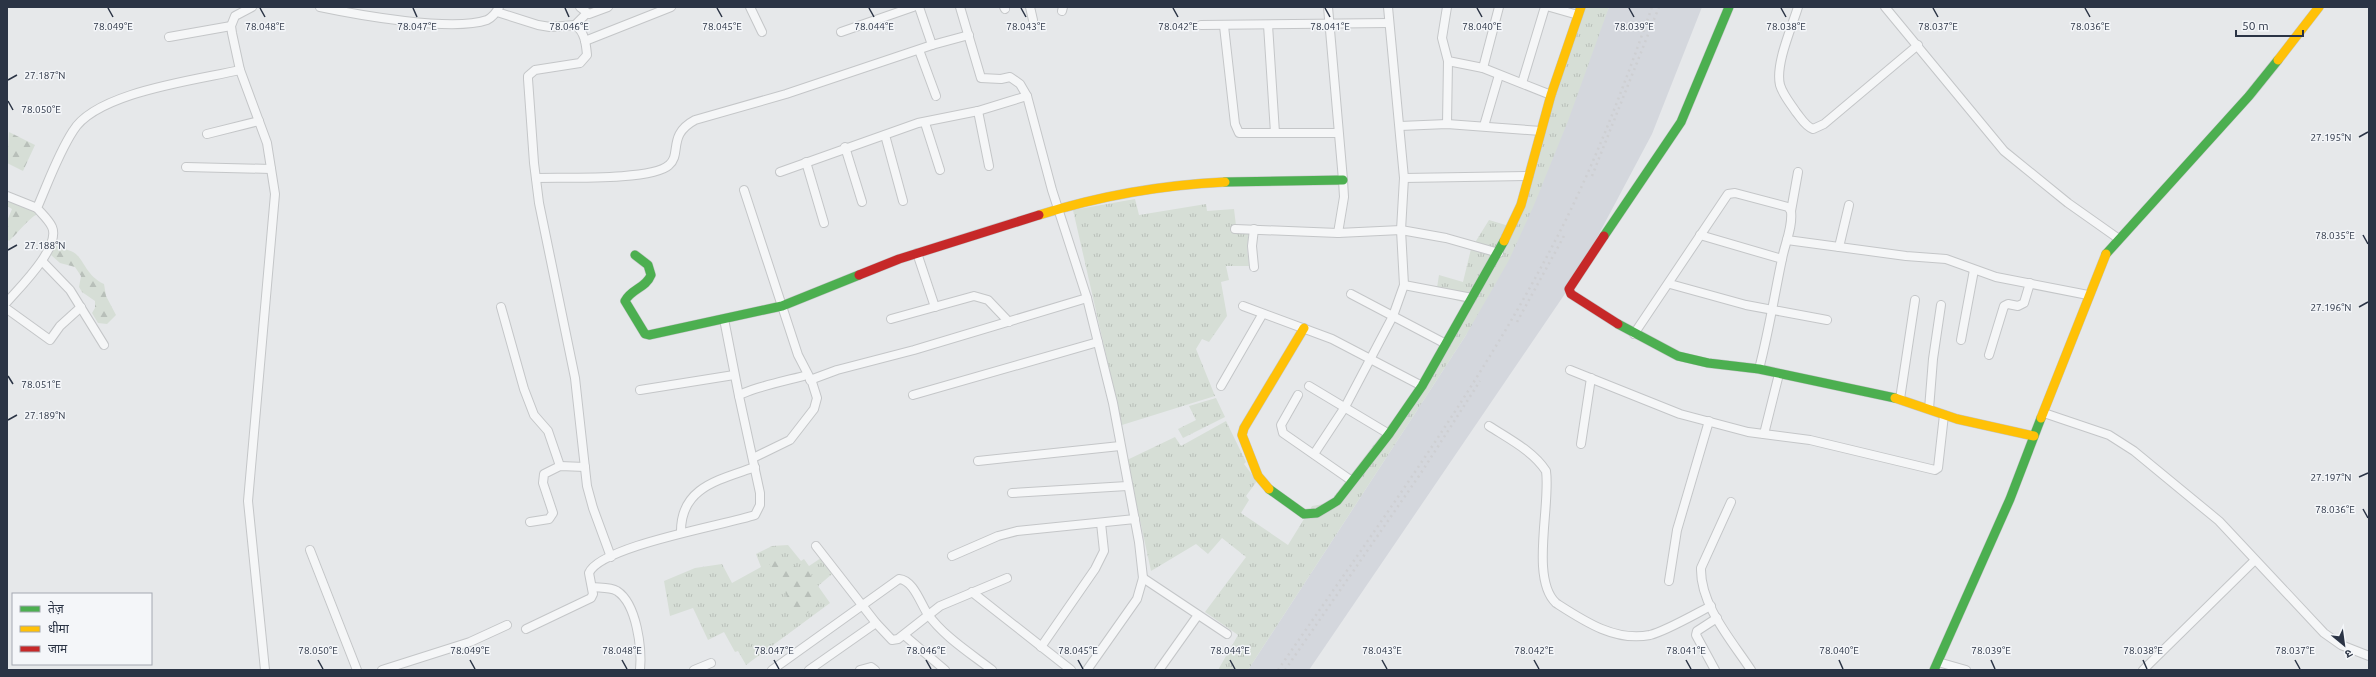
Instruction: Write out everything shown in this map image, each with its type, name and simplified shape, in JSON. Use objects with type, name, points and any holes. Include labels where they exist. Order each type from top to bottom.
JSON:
[{"type":"street","points":[[252,7],[235,16],[231,26],[240,70],[267,143],[275,194],[248,501],[266,670]]},
{"type":"street","points":[[320,7],[378,17],[434,23],[475,23],[487,20],[498,10],[538,25],[550,27],[575,25],[587,13]]},
{"type":"street","points":[[580,7],[587,13],[592,14],[608,7]]},
{"type":"street","points":[[585,41],[671,7]]},
{"type":"street","points":[[750,7],[762,32]]},
{"type":"street","points":[[841,32],[913,7]]},
{"type":"street","points":[[919,7],[932,45]]},
{"type":"street","points":[[960,7],[969,35],[978,73],[982,78],[1001,79],[1010,77],[1020,84],[1027,96],[1058,208],[1087,298],[1098,342],[1135,519],[1143,578],[1137,599],[1087,670]]},
{"type":"street","points":[[1030,7],[1033,20]]},
{"type":"street","points":[[1328,7],[1338,133],[1344,180],[1344,197],[1338,233]]},
{"type":"street","points":[[1314,454],[1345,407],[1393,316],[1404,286],[1401,230],[1404,178],[1388,7]]},
{"type":"street","points":[[1447,7],[1442,38],[1448,61],[1447,124]]},
{"type":"street","points":[[1483,68],[1499,7]]},
{"type":"street","points":[[1522,83],[1545,7]]},
{"type":"street","points":[[1304,328],[1244,428],[1242,435],[1249,458],[1266,486],[1289,505],[1304,514],[1317,513],[1332,504],[1389,434],[1422,386],[1499,252],[1521,205],[1551,95],[1579,11],[1551,7]]},
{"type":"street","points":[[1729,7],[1681,122],[1638,183],[1569,289],[1574,297],[1634,334],[1667,352],[1685,358],[1758,369],[1900,399],[1944,415],[2034,436]]},
{"type":"street","points":[[1798,7],[1781,62],[1779,77],[1782,92],[1789,103],[1804,123],[1813,129],[1824,124],[1918,45]]},
{"type":"street","points":[[1885,7],[1918,45],[2004,151],[2068,203],[2119,239]]},
{"type":"street","points":[[1966,670],[1936,666],[1989,548],[2044,413],[2098,268],[2119,239],[2249,96],[2319,7]]},
{"type":"street","points":[[1201,26],[1389,23]]},
{"type":"street","points":[[575,25],[579,28],[585,41],[587,55],[580,63],[535,70],[528,76],[536,178],[550,261],[575,378],[589,496],[611,557]]},
{"type":"street","points":[[1268,25],[1275,133]]},
{"type":"street","points":[[168,38],[231,26]]},
{"type":"street","points":[[1224,26],[1235,128],[1242,134],[1338,133]]},
{"type":"street","points":[[536,178],[615,176],[662,169],[670,165],[673,160],[678,134],[682,128],[694,120],[786,94],[932,45],[969,35]]},
{"type":"street","points":[[919,50],[936,96]]},
{"type":"street","points":[[1448,61],[1483,68],[1551,95]]},
{"type":"street","points":[[37,208],[73,130],[86,115],[102,105],[124,96],[240,70]]},
{"type":"street","points":[[1484,126],[1500,75]]},
{"type":"street","points":[[780,172],[846,147],[885,135],[925,123],[978,111],[1027,96]]},
{"type":"street","points":[[978,111],[990,166]]},
{"type":"street","points":[[207,134],[259,121]]},
{"type":"street","points":[[925,123],[940,170]]},
{"type":"street","points":[[1400,126],[1447,124],[1541,131]]},
{"type":"street","points":[[885,135],[903,201]]},
{"type":"street","points":[[846,147],[862,202]]},
{"type":"street","points":[[806,162],[824,223]]},
{"type":"street","points":[[186,167],[271,169]]},
{"type":"street","points":[[1758,369],[1774,310],[1798,172]]},
{"type":"street","points":[[1404,178],[1529,176]]},
{"type":"street","points":[[634,255],[648,265],[651,275],[644,287],[628,296],[625,301],[628,312],[638,322],[645,334],[656,334],[782,306],[917,253],[1058,208],[1186,184],[1278,180],[1344,180]]},
{"type":"street","points":[[744,190],[798,355],[817,398],[814,409],[790,440],[753,458]]},
{"type":"street","points":[[1634,334],[1670,284],[1700,235],[1731,193],[1788,207],[1791,211]]},
{"type":"street","points":[[7,196],[37,208],[52,226],[54,233],[42,261],[7,302]]},
{"type":"street","points":[[1839,247],[1849,205]]},
{"type":"street","points":[[1235,228],[1338,233],[1401,230],[1446,238],[1499,252]]},
{"type":"street","points":[[1254,229],[1252,246],[1254,268]]},
{"type":"street","points":[[1700,235],[1782,259]]},
{"type":"street","points":[[1787,240],[1946,259],[1996,277],[2088,295]]},
{"type":"street","points":[[917,253],[934,307]]},
{"type":"street","points":[[42,261],[65,285],[104,345]]},
{"type":"street","points":[[1960,340],[1974,270]]},
{"type":"street","points":[[1989,354],[2002,309],[2008,304],[2018,306],[2024,303],[2030,283]]},
{"type":"street","points":[[1670,284],[1715,298],[1827,320]]},
{"type":"street","points":[[1404,286],[1472,298]]},
{"type":"street","points":[[1351,294],[1446,344]]},
{"type":"street","points":[[891,319],[974,296],[981,296],[992,303],[1009,322]]},
{"type":"street","points":[[739,396],[747,390],[809,377],[914,350],[1087,298]]},
{"type":"street","points":[[1900,399],[1915,300]]},
{"type":"street","points":[[1243,306],[1262,315],[1332,338],[1422,386]]},
{"type":"street","points":[[1929,409],[1933,359],[1941,306]]},
{"type":"street","points":[[501,307],[524,389],[534,415],[548,430],[560,466]]},
{"type":"street","points":[[7,309],[50,340],[60,326],[80,308]]},
{"type":"street","points":[[1221,386],[1262,315]]},
{"type":"street","points":[[526,629],[586,601],[593,594],[589,572],[590,568],[611,557],[644,544],[681,533],[755,515],[760,505],[755,467],[734,375],[724,319]]},
{"type":"street","points":[[913,395],[1098,342]]},
{"type":"street","points":[[1570,370],[1680,414],[1764,434],[1810,440],[1935,470],[1938,468],[1944,415]]},
{"type":"street","points":[[1764,434],[1779,374]]},
{"type":"street","points":[[640,390],[734,375]]},
{"type":"street","points":[[1581,444],[1591,378]]},
{"type":"street","points":[[1309,386],[1389,434]]},
{"type":"street","points":[[1298,395],[1280,428],[1283,433],[1352,481]]},
{"type":"street","points":[[2044,413],[2109,435],[2121,441],[2219,521],[2330,638],[2341,645],[2369,656]]},
{"type":"street","points":[[1669,581],[1677,530],[1710,421]]},
{"type":"street","points":[[1489,426],[1527,451],[1541,463],[1546,471],[1544,575],[1551,598],[1556,603],[1597,628],[1624,636],[1651,634],[1711,606]]},
{"type":"street","points":[[978,461],[1120,446]]},
{"type":"street","points":[[530,522],[545,521],[552,517],[553,510],[543,478],[548,470],[560,466],[585,467]]},
{"type":"street","points":[[681,533],[683,513],[694,495],[706,487],[755,467]]},
{"type":"street","points":[[1012,493],[1128,486]]},
{"type":"street","points":[[1731,502],[1701,568],[1701,578],[1711,606],[1751,670]]},
{"type":"street","points":[[952,556],[998,536],[1017,530],[1135,519]]},
{"type":"street","points":[[1041,647],[1100,561],[1104,551],[1101,523]]},
{"type":"street","points":[[816,546],[863,604],[876,623],[892,640],[898,639],[940,606],[1007,578]]},
{"type":"street","points":[[310,550],[357,670]]},
{"type":"street","points":[[2144,670],[2255,560]]},
{"type":"street","points":[[1143,578],[1227,634]]},
{"type":"street","points":[[772,670],[895,580],[903,579],[910,584],[928,614],[947,635],[992,670]]},
{"type":"street","points":[[592,588],[612,589],[627,601],[633,615],[640,645],[640,670]]},
{"type":"street","points":[[972,592],[1071,670]]},
{"type":"street","points":[[1158,670],[1198,615]]},
{"type":"street","points":[[1715,670],[1696,635],[1697,631],[1718,618]]},
{"type":"street","points":[[809,670],[876,623]]},
{"type":"street","points":[[382,670],[470,642],[507,625]]},
{"type":"street","points":[[904,634],[945,670]]},
{"type":"street","points":[[694,670],[711,663]]},
{"type":"street","points":[[860,670],[871,667],[875,670]]},
{"type":"shaded area","points":[[1609,7],[1702,7],[1652,134],[1575,279],[1309,670],[1248,670],[1466,335]]},
{"type":"green space","points":[[1579,7],[1609,7],[1568,121],[1534,205],[1509,260],[1466,335],[1248,670],[1218,670],[1238,635],[1205,612],[1246,557],[1222,538],[1208,554],[1196,544],[1151,571],[1127,460],[1175,437],[1181,446],[1226,421],[1246,462],[1244,464],[1257,481],[1246,496],[1249,500],[1241,513],[1288,545],[1312,506],[1329,503],[1422,382],[1465,303],[1436,294],[1439,275],[1463,282],[1471,249],[1489,220],[1509,226]]},
{"type":"green space","points":[[9,132],[35,145],[23,171],[7,163]]},
{"type":"green space","points":[[7,198],[33,209],[37,214],[29,220],[9,241],[7,239],[7,221],[12,209],[7,206]]},
{"type":"green space","points":[[1135,199],[1139,215],[1206,204],[1207,211],[1234,209],[1237,234],[1249,233],[1247,247],[1249,266],[1226,266],[1229,280],[1221,282],[1227,316],[1209,342],[1202,339],[1196,349],[1215,396],[1122,425],[1073,210]]},
{"type":"green space","points":[[55,245],[77,255],[89,272],[104,284],[106,296],[116,315],[107,324],[98,323],[92,313],[95,308],[95,301],[82,292],[79,287],[81,276],[75,267],[60,263],[51,255]]},
{"type":"green space","points":[[1216,398],[1225,417],[1183,438],[1178,429],[1196,420],[1189,406]]},
{"type":"green space","points":[[788,545],[801,561],[804,559],[809,566],[821,558],[832,574],[818,586],[830,603],[746,665],[738,651],[735,652],[724,632],[708,640],[693,608],[670,616],[664,581],[695,568],[722,564],[732,583],[761,567],[756,554],[772,546]]},
{"type":"green space","points":[[769,559],[788,559],[794,566],[811,571],[813,589],[819,598],[817,608],[801,616],[797,613],[786,595],[784,586],[772,577]]},
{"type":"railway","points":[[1278,670],[1423,460],[1492,352],[1525,297],[1583,184],[1631,66],[1652,7]]},
{"type":"railway","points":[[1592,176],[1659,7]]},
{"type":"railway","points":[[1517,322],[1564,236]]},
{"type":"railway","points":[[1285,670],[1421,473],[1480,381]]},
{"type":"traffic: fast","points":[[1604,236],[1681,122],[1729,7]]},
{"type":"traffic: fast","points":[[2106,254],[2249,96],[2278,60]]},
{"type":"traffic: fast","points":[[1225,182],[1343,180]]},
{"type":"traffic: fast","points":[[1269,489],[1304,514],[1317,513],[1337,501],[1389,434],[1422,386],[1504,241]]},
{"type":"traffic: fast","points":[[635,255],[648,265],[651,275],[646,283],[631,294],[625,301],[645,334],[649,335],[782,306],[859,275]]},
{"type":"traffic: fast","points":[[1618,324],[1678,356],[1708,363],[1759,369],[1895,398]]},
{"type":"traffic: fast","points":[[1934,670],[2010,499],[2041,418]]},
{"type":"traffic: slow","points":[[1504,241],[1521,205],[1551,95],[1581,7]]},
{"type":"traffic: slow","points":[[2278,60],[2319,7]]},
{"type":"traffic: slow","points":[[1039,215],[1085,202],[1131,192],[1225,182]]},
{"type":"traffic: slow","points":[[2041,418],[2106,254]]},
{"type":"traffic: slow","points":[[1269,489],[1258,476],[1242,435],[1244,428],[1304,328]]},
{"type":"traffic: slow","points":[[1895,398],[1957,419],[2034,436]]},
{"type":"traffic: jam","points":[[859,275],[899,259],[1039,215]]},
{"type":"traffic: jam","points":[[1604,236],[1569,289],[1571,294],[1618,324]]}]
